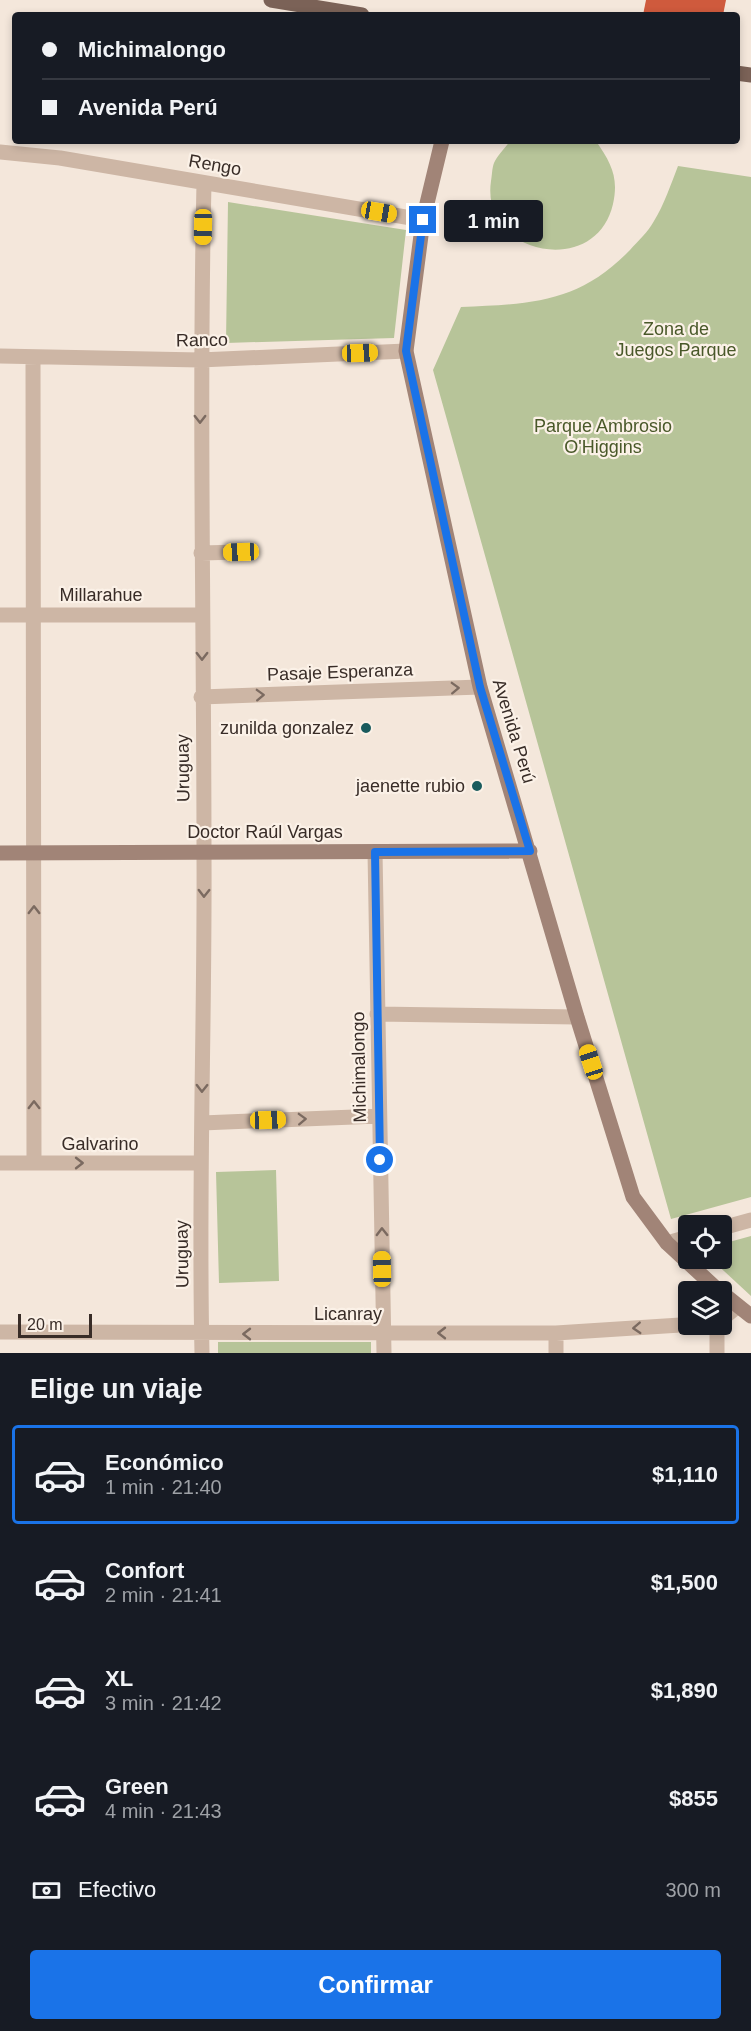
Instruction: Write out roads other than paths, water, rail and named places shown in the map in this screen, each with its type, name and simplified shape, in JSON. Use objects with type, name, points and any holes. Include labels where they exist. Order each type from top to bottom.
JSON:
[{"type":"main road","points":[[271,0],[344,12]]},
{"type":"street","name":"Avenida Perú","points":[[441,144],[423,220],[406,351],[480,687],[577,1017],[633,1197],[668,1243],[709,1281]]},
{"type":"street","name":"Rengo","points":[[0,152],[60,158],[423,220]]},
{"type":"street","name":"Uruguay","points":[[202,1353],[200,1163],[204,852],[200,360],[204,183]]},
{"type":"street","name":"Ranco","points":[[0,356],[200,360],[406,351]]},
{"type":"street","points":[[33,358],[34,1163]]},
{"type":"street","points":[[201,553],[241,552]]},
{"type":"street","name":"Millarahue","points":[[0,615],[202,615]]},
{"type":"street","name":"Pasaje Esperanza","points":[[201,697],[480,687]]},
{"type":"street","name":"Doctor Raúl Vargas","points":[[0,853],[530,851]]},
{"type":"street","name":"Michimalongo","points":[[375,852],[384,1353]]},
{"type":"street","points":[[377,1014],[577,1017]]},
{"type":"street","points":[[202,1123],[380,1116]]},
{"type":"street","name":"Galvarino","points":[[0,1163],[200,1163]]},
{"type":"street","points":[[732,1225],[751,1220]]},
{"type":"street","points":[[668,1243],[678,1240]]},
{"type":"street","name":"Avenida Perú","points":[[732,1302],[751,1316]]},
{"type":"street","points":[[732,1311],[737,1307]]},
{"type":"street","name":"Licanray","points":[[0,1332],[556,1333],[678,1325]]},
{"type":"street","points":[[556,1333],[556,1353]]},
{"type":"street","points":[[717,1335],[717,1353]]},
{"type":"place","name":"zunilda gonzalez","points":[[366,728]]},
{"type":"place","name":"jaenette rubio","points":[[477,786]]},
{"type":"park label","name":"Zona de Juegos Parque","points":[[676,339]]},
{"type":"park label","name":"Parque Ambrosio O'Higgins","points":[[603,436]]}]
